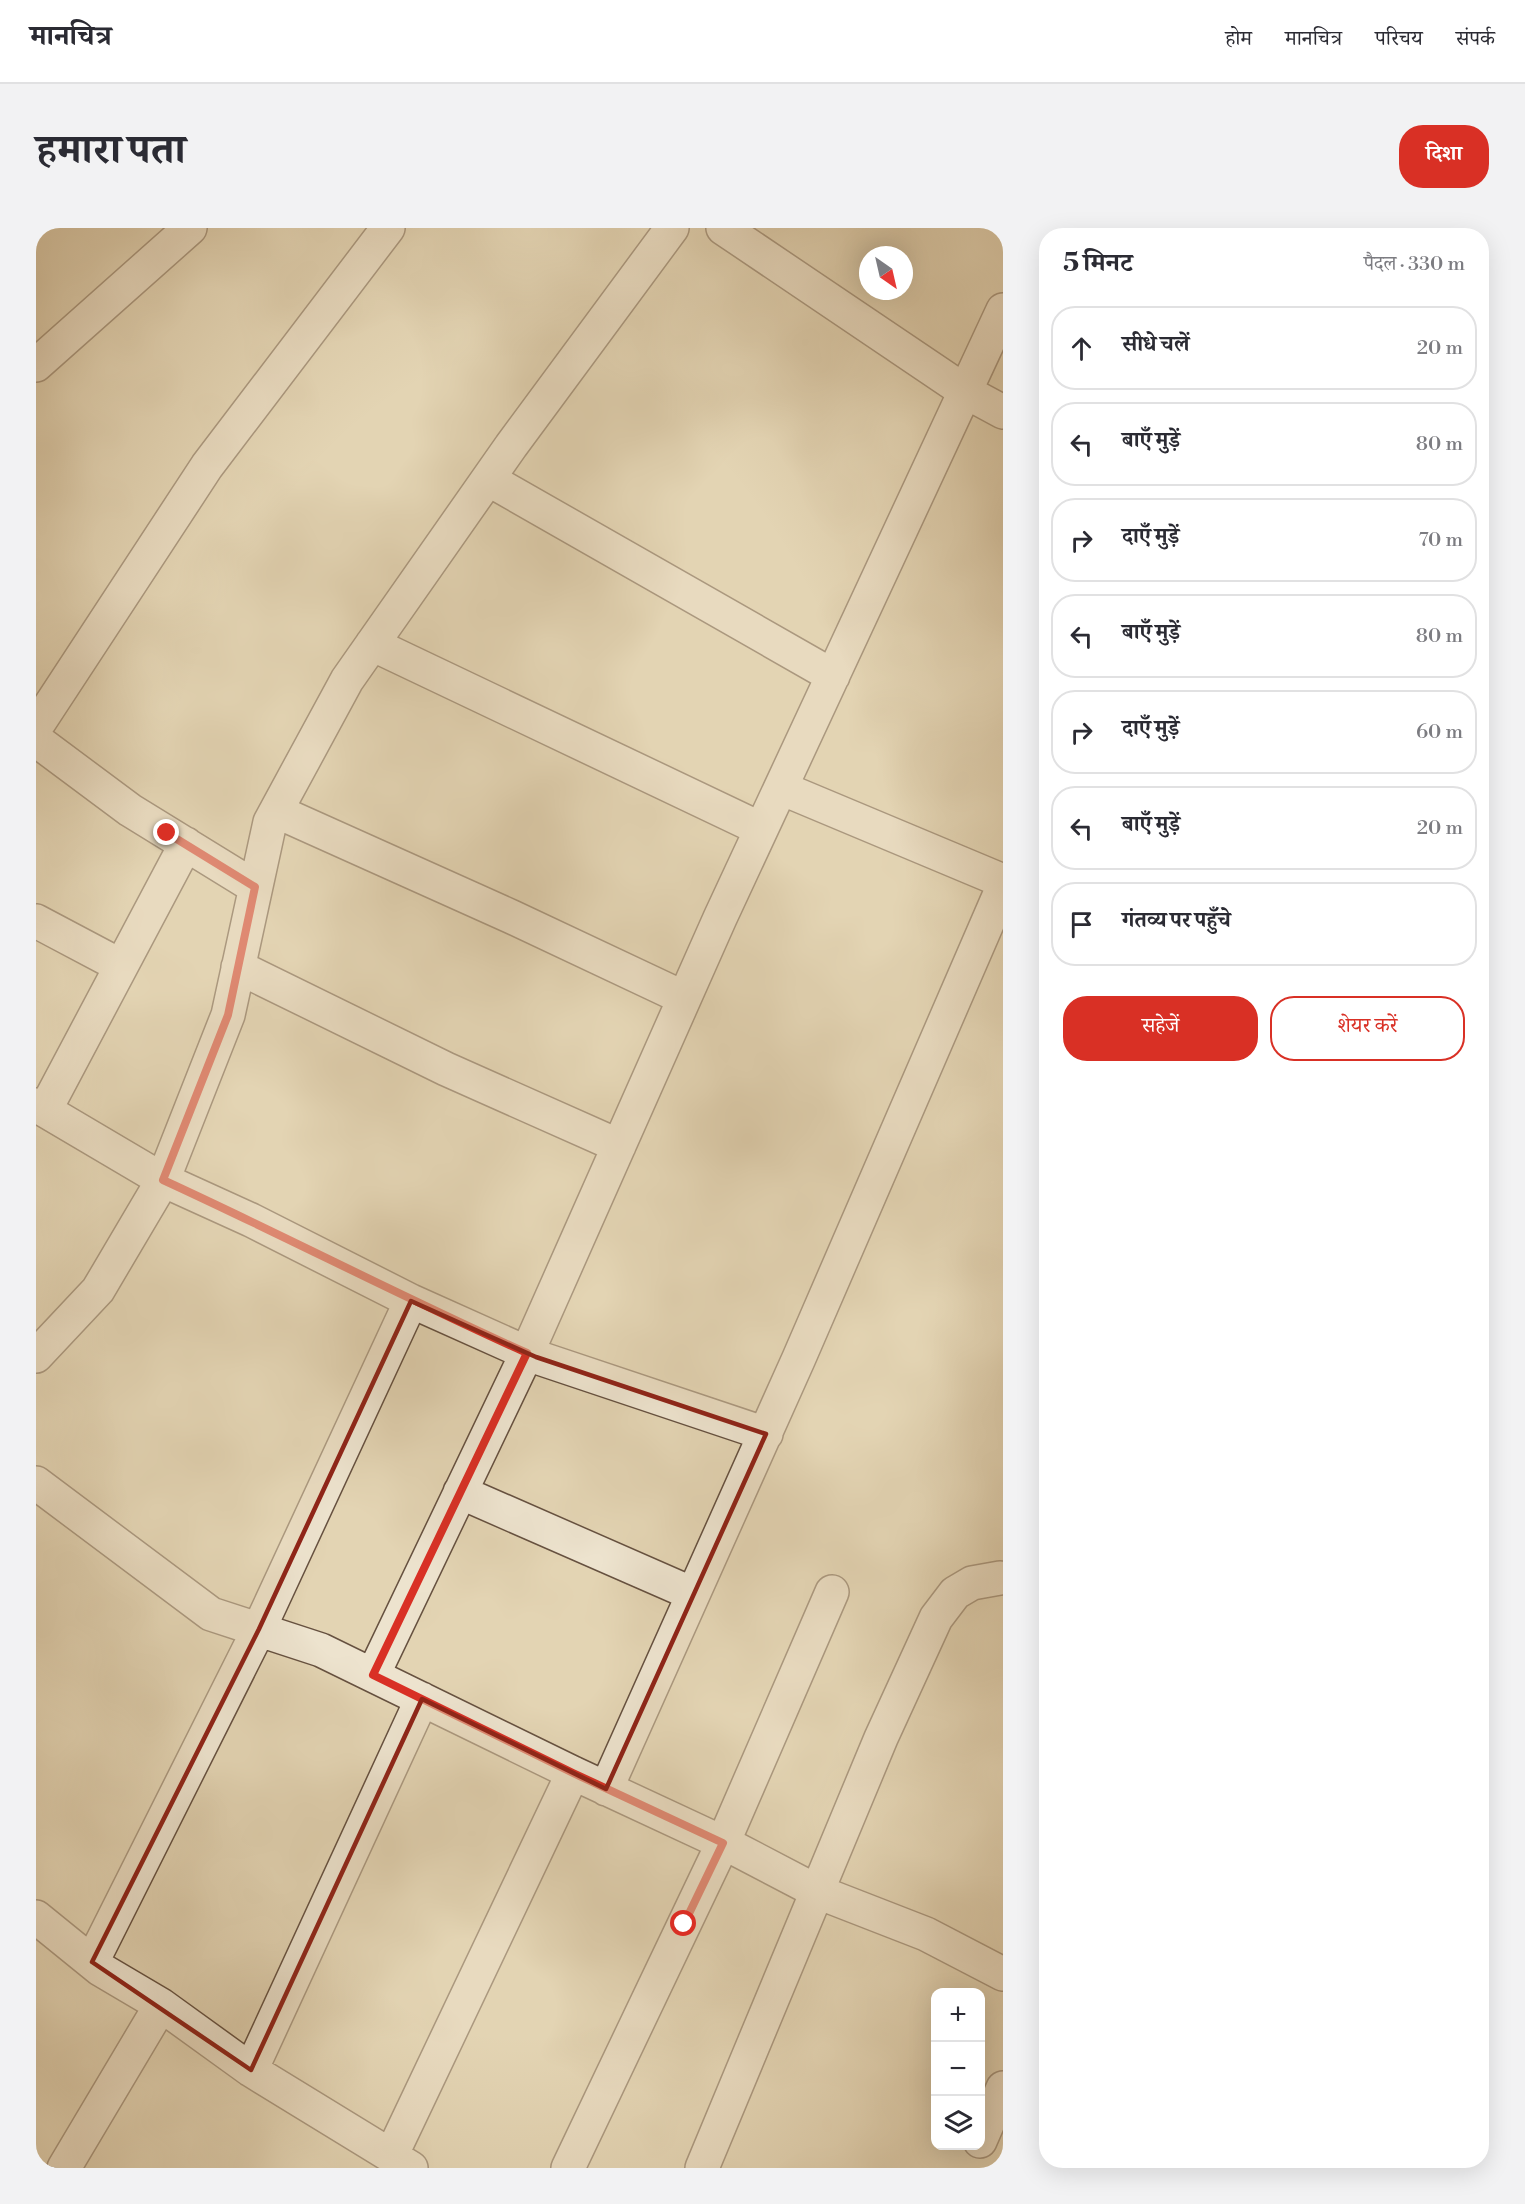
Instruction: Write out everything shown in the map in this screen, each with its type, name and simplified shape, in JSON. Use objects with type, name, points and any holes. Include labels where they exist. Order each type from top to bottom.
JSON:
[{"type":"street","points":[[36,365],[190,228]]},
{"type":"street","points":[[36,727],[207,466],[388,228]]},
{"type":"street","points":[[36,1356],[98,1290],[163,1180],[228,1015],[270,822],[347,680],[488,479],[672,228]]},
{"type":"street","points":[[723,228],[966,392],[1003,412]]},
{"type":"street","points":[[373,1675],[527,1353],[761,829],[1003,310]]},
{"type":"street","points":[[488,479],[833,676]]},
{"type":"street","points":[[372,644],[761,829]]},
{"type":"street","points":[[36,740],[130,810],[255,887]]},
{"type":"street","points":[[781,788],[1003,881]]},
{"type":"street","points":[[276,811],[512,916],[684,998]]},
{"type":"street","points":[[186,844],[122,966],[40,1108],[163,1180],[251,1220],[411,1301],[527,1353],[765,1434]]},
{"type":"street","points":[[606,1789],[765,1434],[1003,887]]},
{"type":"street","points":[[36,921],[122,966]]},
{"type":"street","points":[[238,967],[446,1069],[619,1146]]},
{"type":"street","points":[[92,1962],[259,1629],[411,1301]]},
{"type":"street","points":[[36,1483],[211,1614],[321,1650],[606,1789],[723,1843],[818,1892],[926,1934],[1003,1974]]},
{"type":"street","points":[[460,1492],[693,1594]]},
{"type":"street","points":[[702,2168],[881,1738],[936,1618],[955,1593],[972,1582],[1002,1576]]},
{"type":"street","points":[[568,2168],[723,1843],[832,1592]]},
{"type":"street","points":[[251,2070],[422,1699]]},
{"type":"street","points":[[36,1917],[92,1962],[161,2005],[251,2070],[401,2162],[573,1773]]},
{"type":"street","points":[[64,2168],[161,2005]]},
{"type":"street","points":[[985,2131],[1003,2088]]},
{"type":"street","points":[[969,2168],[977,2150]]},
{"type":"highlighted area","points":[[411,1301],[536,1357],[766,1434],[606,1789],[422,1699],[251,2070],[92,1962],[259,1629]]},
{"type":"route","points":[[167,833],[255,887],[228,1015],[163,1180],[251,1220],[411,1301],[527,1353],[373,1675],[573,1773],[723,1843],[684,1924]]}]
